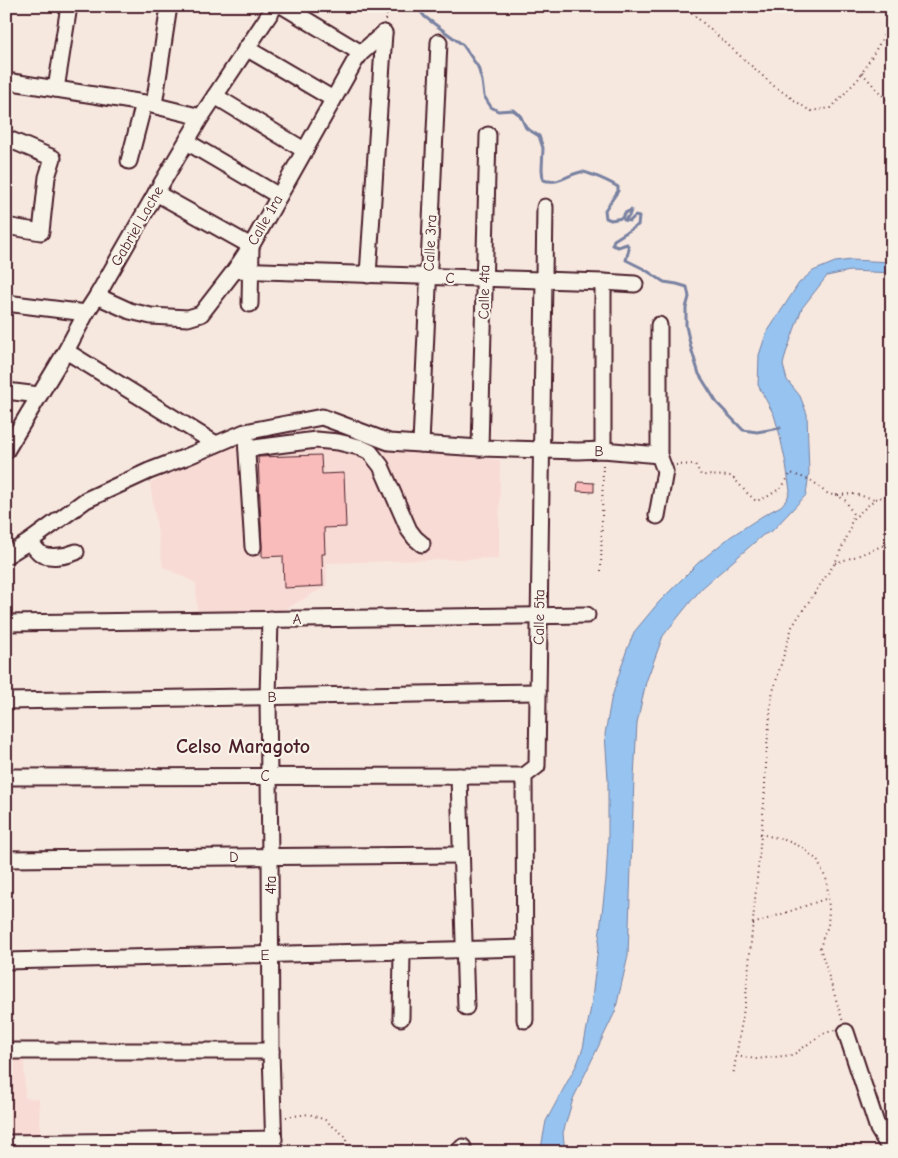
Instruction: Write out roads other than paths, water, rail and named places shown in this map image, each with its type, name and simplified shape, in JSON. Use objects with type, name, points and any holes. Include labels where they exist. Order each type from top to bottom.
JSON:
[{"type":"street","points":[[56,89],[69,6]]},
{"type":"street","points":[[129,161],[149,104],[169,6]]},
{"type":"street","name":"Gabriel Lache","points":[[6,450],[202,117],[275,6]]},
{"type":"street","points":[[283,6],[361,54]]},
{"type":"street","name":"Calle 1ra","points":[[97,296],[130,311],[151,316],[188,318],[201,314],[251,246],[355,61],[384,33],[368,275]]},
{"type":"street","name":"Calle 3ra","points":[[421,444],[439,42]]},
{"type":"street","points":[[246,48],[333,99]]},
{"type":"street","points":[[6,82],[149,104],[202,117]]},
{"type":"street","points":[[215,96],[304,150]]},
{"type":"street","name":"Calle 4ta","points":[[480,448],[488,135]]},
{"type":"street","points":[[6,138],[53,158],[47,177],[41,232],[6,226]]},
{"type":"street","points":[[187,142],[279,196]]},
{"type":"street","points":[[156,193],[251,246],[250,304]]},
{"type":"street","name":"Calle 5ta","points":[[524,776],[537,766],[545,207]]},
{"type":"street","name":"C","points":[[235,270],[635,284]]},
{"type":"street","points":[[603,282],[603,450]]},
{"type":"street","points":[[6,303],[86,313]]},
{"type":"street","points":[[657,516],[665,471],[661,461],[659,325]]},
{"type":"street","points":[[66,351],[216,444]]},
{"type":"street","points":[[6,391],[39,395]]},
{"type":"street","name":"B","points":[[6,556],[86,500],[150,471],[245,432],[322,417],[390,442],[480,448],[603,450],[661,461]]},
{"type":"street","points":[[245,432],[253,547]]},
{"type":"street","points":[[247,449],[316,440],[338,442],[370,452],[381,466],[409,530],[414,538],[422,544]]},
{"type":"street","points":[[30,541],[40,553],[46,556],[68,556],[76,552]]},
{"type":"street","name":"A","points":[[6,623],[588,614]]},
{"type":"street","name":"4ta","points":[[270,619],[268,697],[271,1050],[274,1146]]},
{"type":"street","name":"B","points":[[6,702],[538,692]]},
{"type":"street","points":[[459,776],[466,1007]]},
{"type":"street","points":[[524,776],[525,1020]]},
{"type":"street","name":"C","points":[[6,777],[524,776]]},
{"type":"street","name":"D","points":[[6,859],[461,855]]},
{"type":"street","name":"E","points":[[8,962],[524,948]]},
{"type":"street","points":[[401,1018],[402,951]]},
{"type":"street","points":[[845,1029],[878,1129],[892,1152]]},
{"type":"street","points":[[6,1051],[271,1050]]},
{"type":"street","points":[[6,1143],[274,1146]]},
{"type":"water","points":[[851,260],[892,262],[892,273],[850,271],[827,276],[802,308],[783,365],[787,380],[800,396],[807,414],[809,473],[806,495],[772,531],[763,535],[701,589],[663,636],[646,682],[637,723],[628,956],[615,1012],[573,1099],[563,1133],[565,1152],[541,1152],[546,1121],[577,1064],[583,1048],[591,1007],[606,879],[608,842],[608,779],[605,734],[611,700],[626,652],[634,632],[659,602],[698,563],[730,537],[781,506],[787,499],[790,491],[779,432],[774,415],[758,385],[759,355],[766,334],[799,283],[813,271],[835,262]]},
{"type":"waterway","points":[[416,6],[425,17],[463,45],[478,67],[484,96],[491,107],[498,111],[513,110],[520,115],[526,128],[539,136],[543,148],[543,180],[554,181],[584,172],[618,187],[618,191],[605,210],[606,218],[611,220],[622,218],[625,213],[631,210],[629,216],[624,220],[630,221],[635,216],[639,217],[638,225],[614,240],[612,245],[618,247],[627,244],[629,249],[626,260],[664,282],[687,287],[689,297],[686,308],[686,326],[691,348],[699,374],[717,403],[743,430],[757,432],[780,428]]},
{"type":"district","name":"Celso Maragoto","points":[[243,746]]}]
